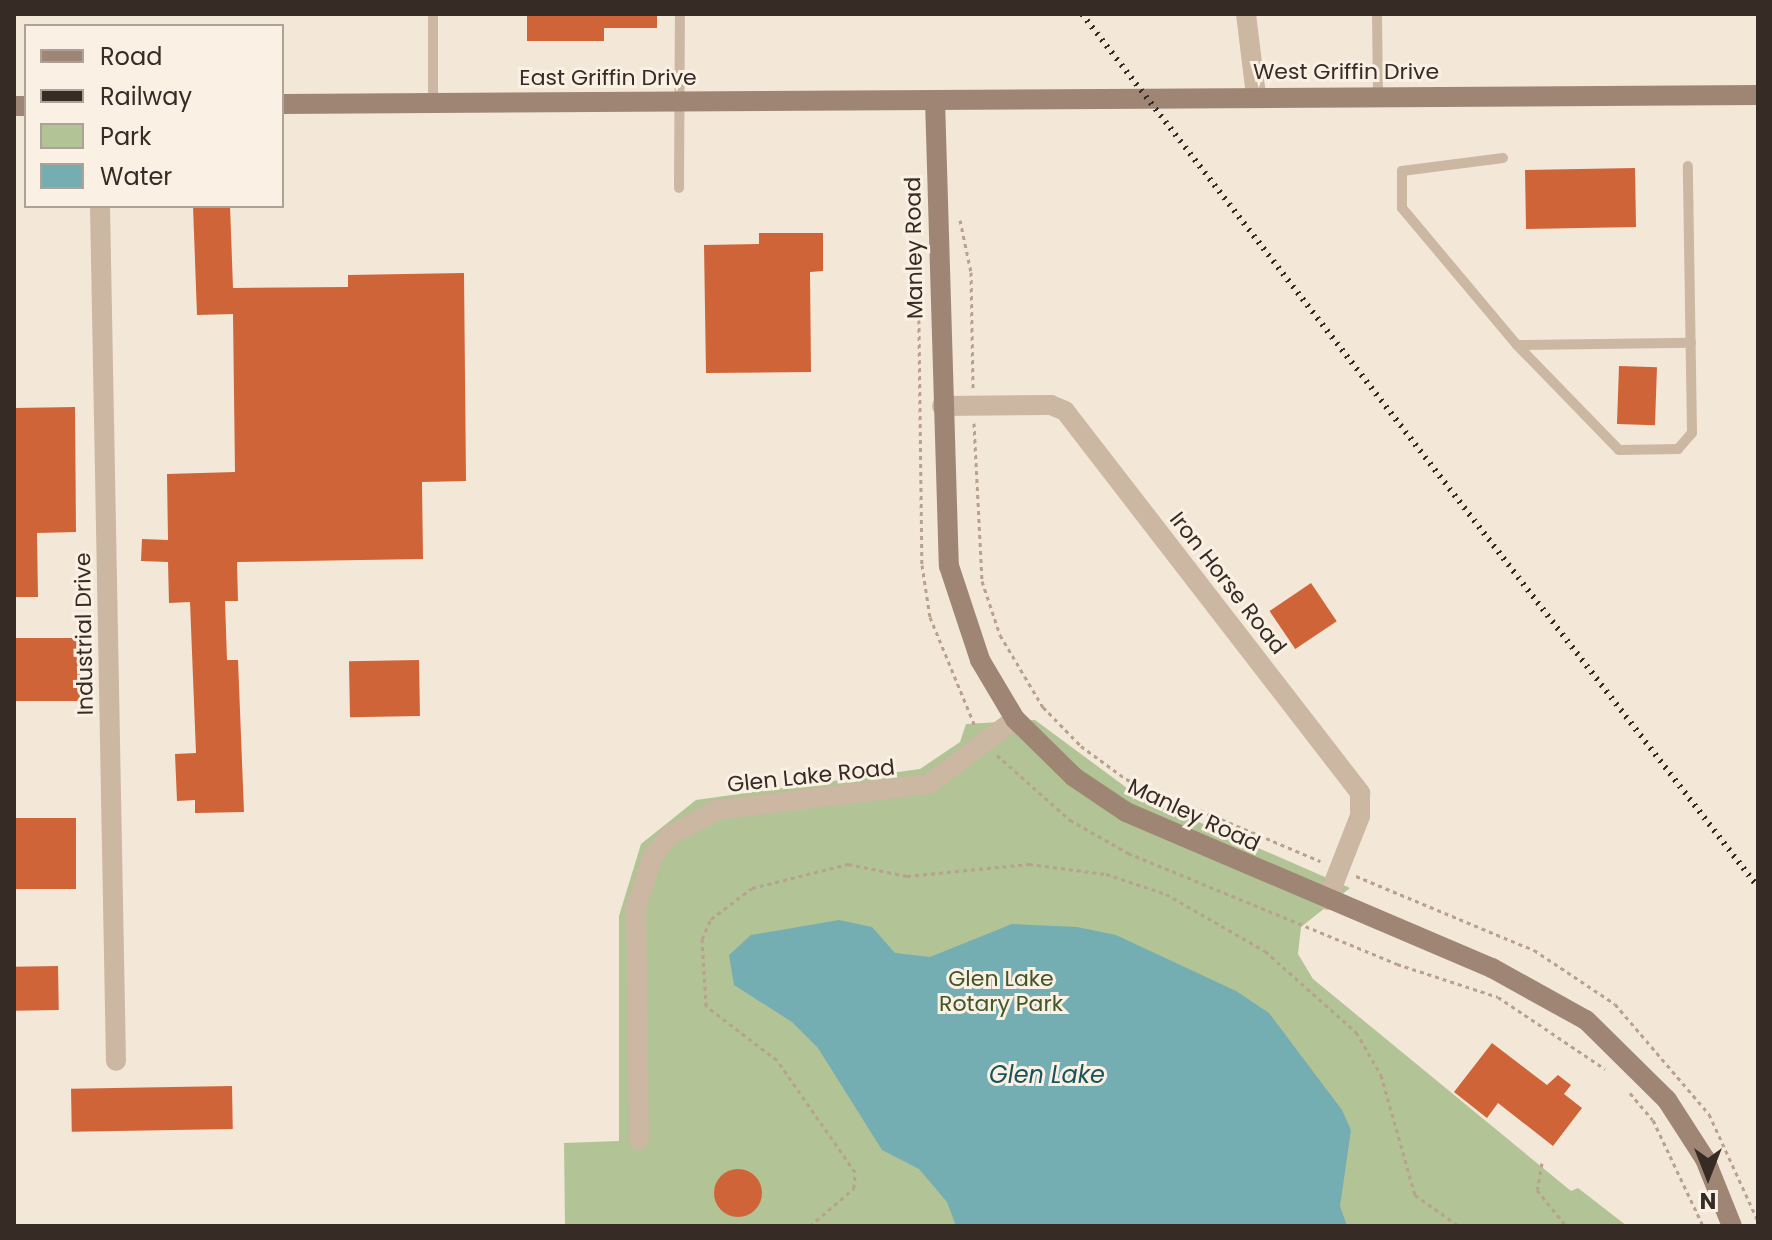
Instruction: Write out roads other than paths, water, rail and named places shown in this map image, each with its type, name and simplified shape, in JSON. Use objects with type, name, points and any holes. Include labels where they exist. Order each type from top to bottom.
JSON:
[{"type":"street","points":[[1246,14],[1256,96]]},
{"type":"street","name":"West Griffin Drive","points":[[935,100],[1758,95]]},
{"type":"street","name":"East Griffin Drive","points":[[284,104],[935,100]]},
{"type":"street","name":"Manley Road","points":[[935,100],[949,566],[980,660],[1015,719],[1074,777],[1126,812],[1530,986],[1605,1034],[1651,1078],[1687,1128],[1732,1226]]},
{"type":"street","name":"Industrial Drive","points":[[100,208],[116,1061]]},
{"type":"street","name":"Iron Horse Road","points":[[942,406],[1051,405],[1065,411],[1360,793],[1360,816],[1327,900]]},
{"type":"street","name":"Glen Lake Road","points":[[639,1140],[636,908],[653,856],[669,836],[717,810],[929,784],[1015,719]]},
{"type":"lane","points":[[433,14],[433,103]]},
{"type":"lane","points":[[679,188],[680,14]]},
{"type":"lane","points":[[1377,14],[1378,96]]},
{"type":"lane","points":[[1503,158],[1402,171],[1402,208],[1517,345],[1619,450],[1678,449],[1692,433],[1688,166]]},
{"type":"lane","points":[[1517,345],[1691,343]]},
{"type":"water","name":"Glen Lake","points":[[839,920],[872,927],[895,953],[930,957],[1012,924],[1077,927],[1116,935],[1236,991],[1269,1013],[1342,1110],[1351,1130],[1340,1206],[1347,1226],[956,1226],[947,1202],[919,1169],[882,1150],[818,1048],[792,1022],[734,985],[729,955],[751,935]]},
{"type":"railway","points":[[1082,14],[1758,887]]},
{"type":"park label","name":"Glen Lake Rotary Park","points":[[1001,990]]}]
